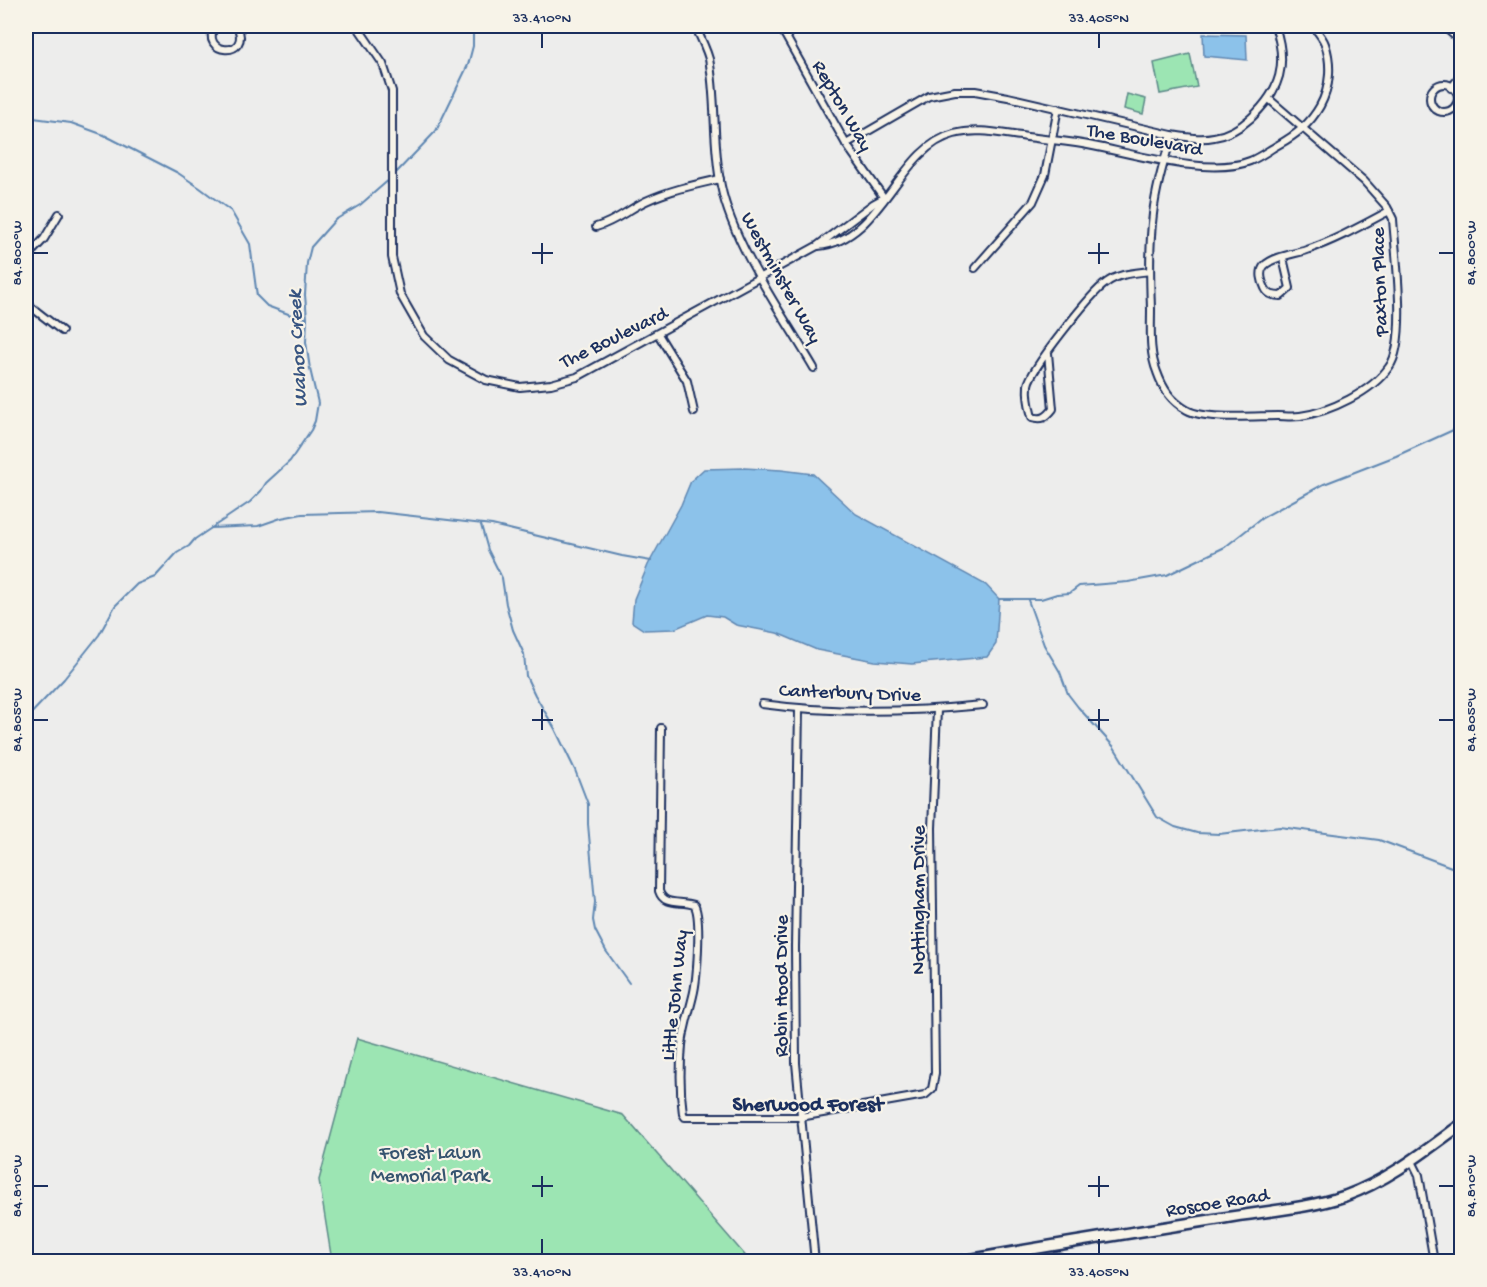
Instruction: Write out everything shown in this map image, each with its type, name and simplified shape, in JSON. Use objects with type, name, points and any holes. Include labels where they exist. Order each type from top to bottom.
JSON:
[{"type":"main road","name":"Roscoe Road","points":[[957,1262],[1235,1216],[1304,1207],[1345,1196],[1380,1180],[1412,1161],[1461,1124]]},
{"type":"street","points":[[214,26],[211,34],[213,42],[224,50],[232,49],[240,40],[241,36],[237,26]]},
{"type":"street","name":"The Boulevard","points":[[357,26],[383,64],[392,91],[392,257],[400,294],[423,336],[449,360],[486,380],[520,387],[551,384],[577,377],[818,246],[884,198],[919,155],[950,135],[971,130],[1089,145],[1205,166],[1249,161],[1291,138],[1312,121],[1324,98],[1329,81],[1325,44],[1313,26]]},
{"type":"street","name":"Westminster Way","points":[[695,26],[708,58],[712,82],[716,153],[731,223],[814,368]]},
{"type":"street","name":"Repton Way","points":[[780,26],[846,144],[884,198]]},
{"type":"street","name":"The Boulevard","points":[[846,144],[929,96],[955,91],[975,91],[1172,135],[1198,139],[1217,137],[1240,127],[1269,99],[1276,86],[1282,63],[1282,45],[1275,26]]},
{"type":"street","points":[[1443,26],[1461,42]]},
{"type":"street","points":[[1451,88],[1461,74]]},
{"type":"street","points":[[1442,84],[1451,88],[1458,97],[1452,110],[1443,111],[1432,105],[1429,96],[1433,88],[1442,84]]},
{"type":"street","name":"Paxton Place","points":[[1172,135],[1164,160],[1153,213],[1150,271],[1152,352],[1156,370],[1170,398],[1188,411],[1206,415],[1298,416],[1319,412],[1358,396],[1390,367],[1396,351],[1399,324],[1393,219],[1364,181],[1269,99]]},
{"type":"street","points":[[975,268],[1033,202],[1045,175],[1058,108]]},
{"type":"street","points":[[596,227],[612,223],[644,202],[675,189],[720,179]]},
{"type":"street","points":[[1282,258],[1290,288],[1281,296],[1274,296],[1265,289],[1262,270],[1266,264],[1282,258],[1329,243],[1389,211]]},
{"type":"street","points":[[26,258],[44,239],[59,214]]},
{"type":"street","points":[[1048,352],[1053,410],[1047,417],[1040,419],[1032,417],[1028,403],[1028,384],[1048,352],[1090,298],[1105,283],[1119,275],[1150,271]]},
{"type":"street","points":[[26,303],[62,330]]},
{"type":"street","points":[[658,334],[687,381],[694,412]]},
{"type":"street","name":"Canterbury Drive","points":[[762,704],[799,709],[937,710],[983,705]]},
{"type":"street","name":"Robin Hood Drive","points":[[799,709],[795,959],[796,1063],[814,1262]]},
{"type":"street","name":"Nottingham Drive","points":[[800,1117],[925,1095],[932,1089],[935,1073],[932,828],[937,710]]},
{"type":"street","name":"Little John Way","points":[[661,728],[659,891],[666,902],[690,903],[698,912],[694,994],[685,1021],[682,1047],[683,1114],[685,1117],[800,1117]]},
{"type":"street","points":[[1412,1161],[1419,1175],[1434,1262]]},
{"type":"green space","points":[[1190,54],[1197,87],[1160,94],[1154,63]]},
{"type":"green space","points":[[1127,94],[1146,99],[1143,114],[1124,109]]},
{"type":"green space","name":"Forest Lawn Memorial Park","points":[[357,1038],[623,1115],[750,1261],[332,1261],[319,1180]]},
{"type":"green space","points":[[87,1257],[87,1261],[47,1261],[47,1258]]},
{"type":"water","points":[[1203,34],[1246,35],[1247,60],[1204,56]]},
{"type":"water","points":[[744,468],[813,474],[856,514],[986,585],[999,599],[996,644],[987,657],[912,664],[875,661],[817,650],[777,633],[736,625],[723,617],[707,615],[674,629],[644,630],[632,622],[634,599],[648,565],[681,505],[691,481],[704,469]]},
{"type":"waterway","name":"Wahoo Creek","points":[[395,174],[436,131],[468,65],[473,46],[473,26]]},
{"type":"waterway","points":[[26,117],[71,123],[104,135],[178,173],[200,188],[231,211],[250,244],[257,296],[267,306],[299,318],[306,318]]},
{"type":"waterway","name":"Wahoo Creek","points":[[26,719],[64,679],[99,635],[115,606],[137,584],[155,577],[177,553],[189,546],[195,539],[250,502],[266,483],[290,461],[311,430],[318,403],[306,342],[305,295],[307,263],[311,247],[335,220],[360,205],[391,178]]},
{"type":"waterway","points":[[999,599],[1041,599],[1070,593],[1079,586],[1128,582],[1167,575],[1225,547],[1262,518],[1324,484],[1396,456],[1462,426]]},
{"type":"waterway","points":[[211,528],[258,526],[302,514],[378,512],[492,525],[651,561]]},
{"type":"waterway","points":[[481,525],[488,550],[502,578],[513,630],[524,654],[526,676],[575,770],[588,804],[595,930],[606,951],[629,983]]},
{"type":"waterway","points":[[1028,600],[1044,645],[1060,672],[1068,694],[1114,747],[1157,817],[1175,827],[1197,833],[1219,834],[1280,827],[1379,840],[1462,871]]},
{"type":"district","name":"Sherwood Forest","points":[[808,1103]]}]
